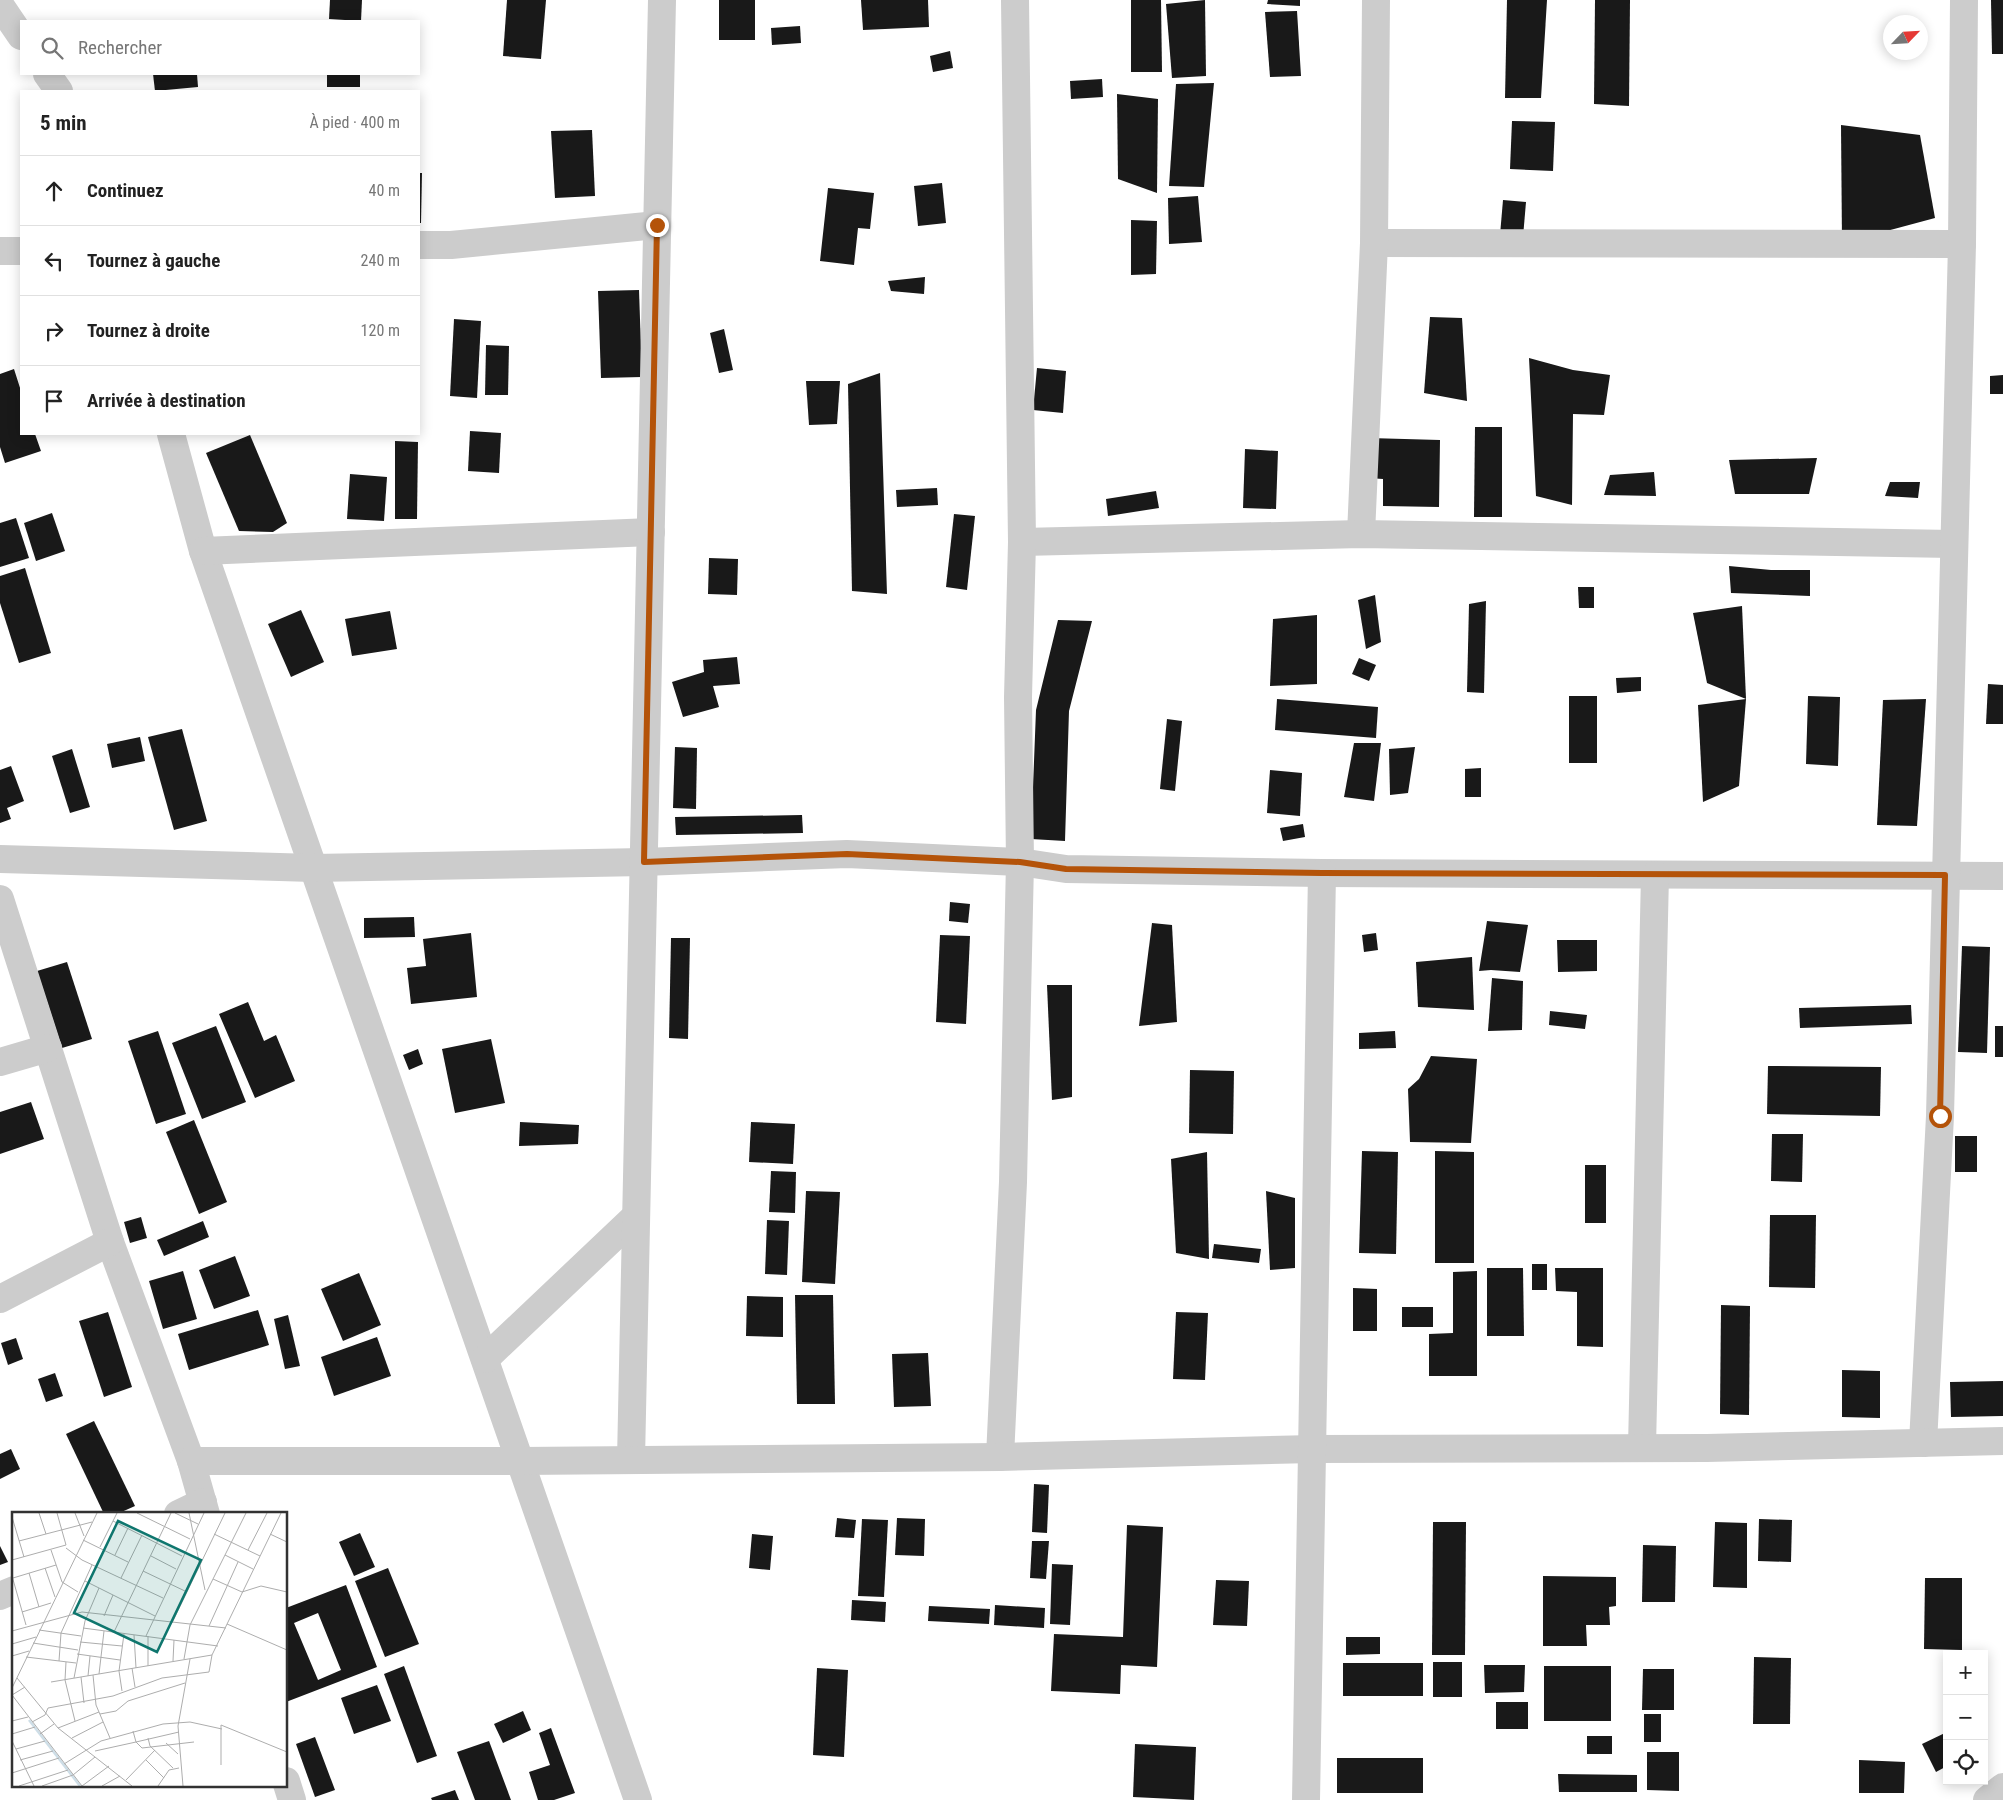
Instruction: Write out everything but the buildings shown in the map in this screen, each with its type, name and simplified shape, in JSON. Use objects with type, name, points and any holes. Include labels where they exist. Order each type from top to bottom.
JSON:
[{"type":"street","points":[[631,1460],[662,0]]},
{"type":"street","points":[[1000,1457],[1013,1182],[1020,862],[1018,697],[1022,542],[1015,0]]},
{"type":"street","points":[[1361,534],[1374,242],[1376,0]]},
{"type":"street","points":[[1923,1443],[1940,1116],[1962,244],[1964,0]]},
{"type":"street","points":[[0,6],[20,35]]},
{"type":"street","points":[[48,75],[58,90]]},
{"type":"street","points":[[420,245],[451,245],[657,225]]},
{"type":"street","points":[[1374,242],[1962,244]]},
{"type":"street","points":[[0,251],[20,251]]},
{"type":"street","points":[[170,435],[203,551],[638,1800]]},
{"type":"street","points":[[203,551],[651,532]]},
{"type":"street","points":[[1022,542],[1361,534],[1953,544]]},
{"type":"street","points":[[0,859],[313,868],[644,862],[847,854],[1020,862],[1066,869],[1655,876],[2003,876]]},
{"type":"street","points":[[1306,1800],[1322,873]]},
{"type":"street","points":[[1642,1447],[1655,876]]},
{"type":"street","points":[[0,899],[110,1242],[191,1461],[205,1508],[187,1512]]},
{"type":"street","points":[[0,1062],[48,1048]]},
{"type":"street","points":[[485,1359],[636,1216]]},
{"type":"street","points":[[0,1299],[110,1242]]},
{"type":"street","points":[[191,1461],[520,1461],[1000,1457],[1313,1448],[1707,1448],[2003,1441]]},
{"type":"street","points":[[0,1596],[12,1591]]},
{"type":"street","points":[[288,1787],[292,1800]]},
{"type":"street","points":[[1987,1800],[2003,1787]]},
{"type":"route","points":[[657,225],[644,862],[847,854],[1020,862],[1066,869],[1655,876],[1945,875],[1940,1116]]}]
